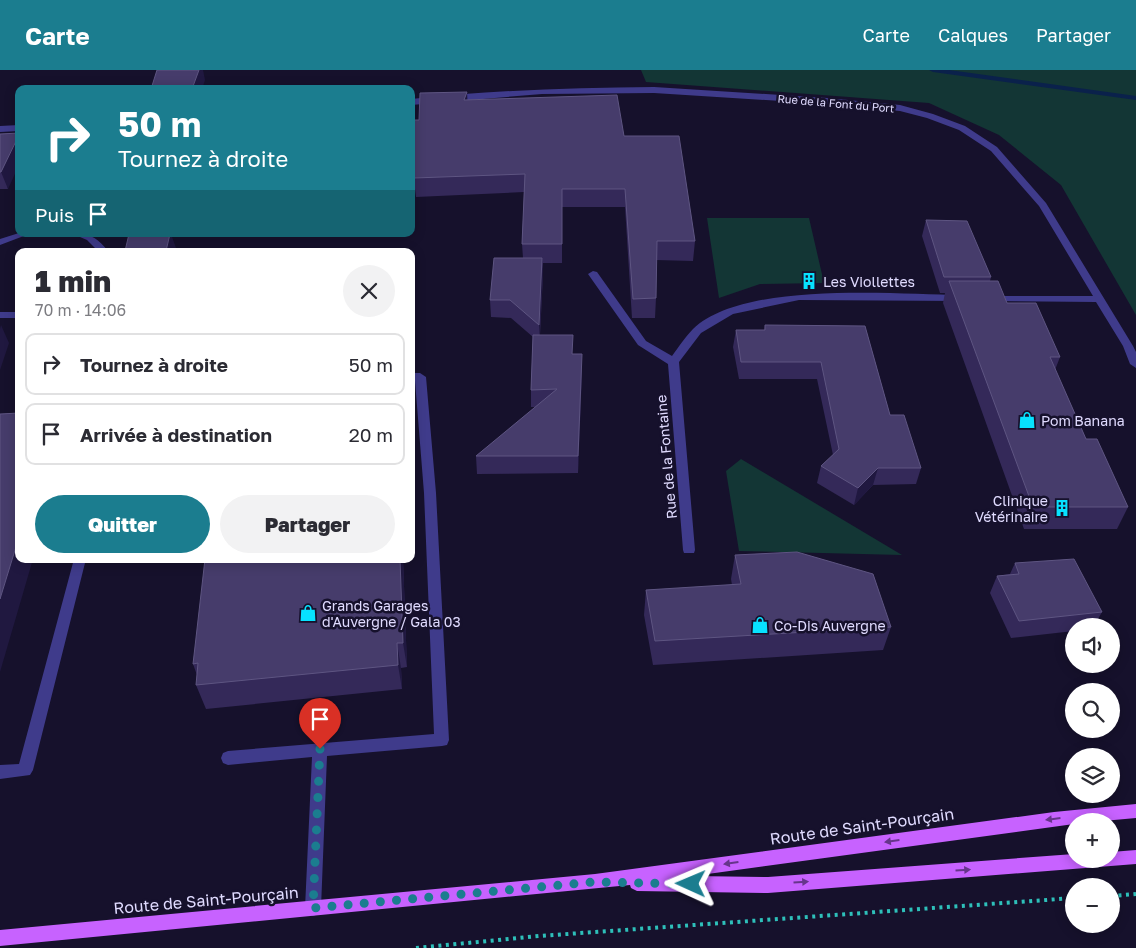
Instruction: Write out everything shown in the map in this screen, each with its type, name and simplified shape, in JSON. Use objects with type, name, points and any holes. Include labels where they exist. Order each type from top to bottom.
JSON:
[{"type":"main road","name":"Route de Saint-Pourçain","points":[[0,938],[594,882],[1054,819],[1136,811]]},
{"type":"main road","name":"Route de Saint-Pourçain","points":[[1120,858],[1136,857]]},
{"type":"main road","name":"Route de Saint-Pourçain","points":[[594,882],[768,884],[1065,862]]},
{"type":"street","name":"Rue de la Font du Port","points":[[415,102],[542,91],[654,90],[827,101],[900,108],[930,116],[962,128],[994,149],[1043,205],[1128,346],[1136,364]]},
{"type":"street","points":[[0,129],[15,128]]},
{"type":"street","points":[[0,242],[15,237]]},
{"type":"street","points":[[87,237],[100,248]]},
{"type":"street","points":[[593,274],[642,343],[673,362],[697,331],[730,311],[799,297],[1098,299]]},
{"type":"street","points":[[0,315],[15,315]]},
{"type":"street","name":"Rue de la Fontaine","points":[[673,362],[689,550]]},
{"type":"street","points":[[228,758],[442,740],[430,492],[420,377],[415,377]]},
{"type":"street","points":[[0,772],[25,770],[79,563]]},
{"type":"street","points":[[313,908],[320,749]]},
{"type":"path","points":[[1120,895],[1136,894]]},
{"type":"path","points":[[416,948],[549,936],[1065,899]]},
{"type":"green space","points":[[641,70],[1136,70],[1136,315],[1061,185],[999,135],[929,103],[646,82]]},
{"type":"green space","points":[[707,218],[809,218],[824,283],[760,284],[719,298]]},
{"type":"green space","points":[[741,459],[902,555],[739,551],[726,471]]},
{"type":"building","points":[[157,70],[199,70],[193,85],[152,85]]},
{"type":"building","points":[[467,92],[464,100],[617,95],[624,136],[679,136],[695,241],[657,241],[656,298],[633,299],[625,189],[562,189],[562,244],[522,244],[525,174],[415,178],[415,120],[419,120],[420,93]]},
{"type":"building","points":[[15,133],[15,143],[1,172],[0,172],[0,134]]},
{"type":"building","points":[[926,220],[967,221],[991,277],[944,277]]},
{"type":"building","points":[[128,237],[169,237],[167,248],[126,248]]},
{"type":"building","points":[[494,258],[542,258],[539,325],[510,300],[490,300]]},
{"type":"building","points":[[949,281],[998,281],[1007,303],[1036,303],[1060,357],[1050,357],[1086,439],[1097,439],[1128,507],[1033,507]]},
{"type":"building","points":[[765,325],[865,326],[890,415],[904,415],[921,468],[878,468],[858,488],[821,466],[839,449],[821,362],[741,362],[736,330],[765,330]]},
{"type":"building","points":[[533,335],[573,335],[572,354],[582,354],[578,456],[476,456],[557,389],[531,390]]},
{"type":"building","points":[[15,413],[15,550],[0,599],[0,414]]},
{"type":"building","points":[[797,552],[873,574],[891,627],[655,641],[646,590],[741,584],[735,555]]},
{"type":"building","points":[[1074,559],[1102,612],[1019,621],[997,576],[1019,574],[1015,563]]},
{"type":"building","name":"Grands Garages d'Auvergne / Gala 03","points":[[205,563],[400,563],[403,643],[397,643],[398,665],[196,685],[198,663],[193,664]]},
{"type":"waterway","points":[[933,70],[1136,98]]},
{"type":"place","name":"Les Viollettes","points":[[809,281]]},
{"type":"place","name":"Pom Banana","points":[[1027,420]]},
{"type":"place","name":"Clinique Vétérinaire","points":[[1062,508]]},
{"type":"place","name":"Grands Garages d'Auvergne / Gala 03","points":[[308,613]]},
{"type":"place","name":"Co-Dis Auvergne","points":[[760,625]]},
{"type":"route","points":[[320,749],[313,908],[594,882],[691,884]]}]
